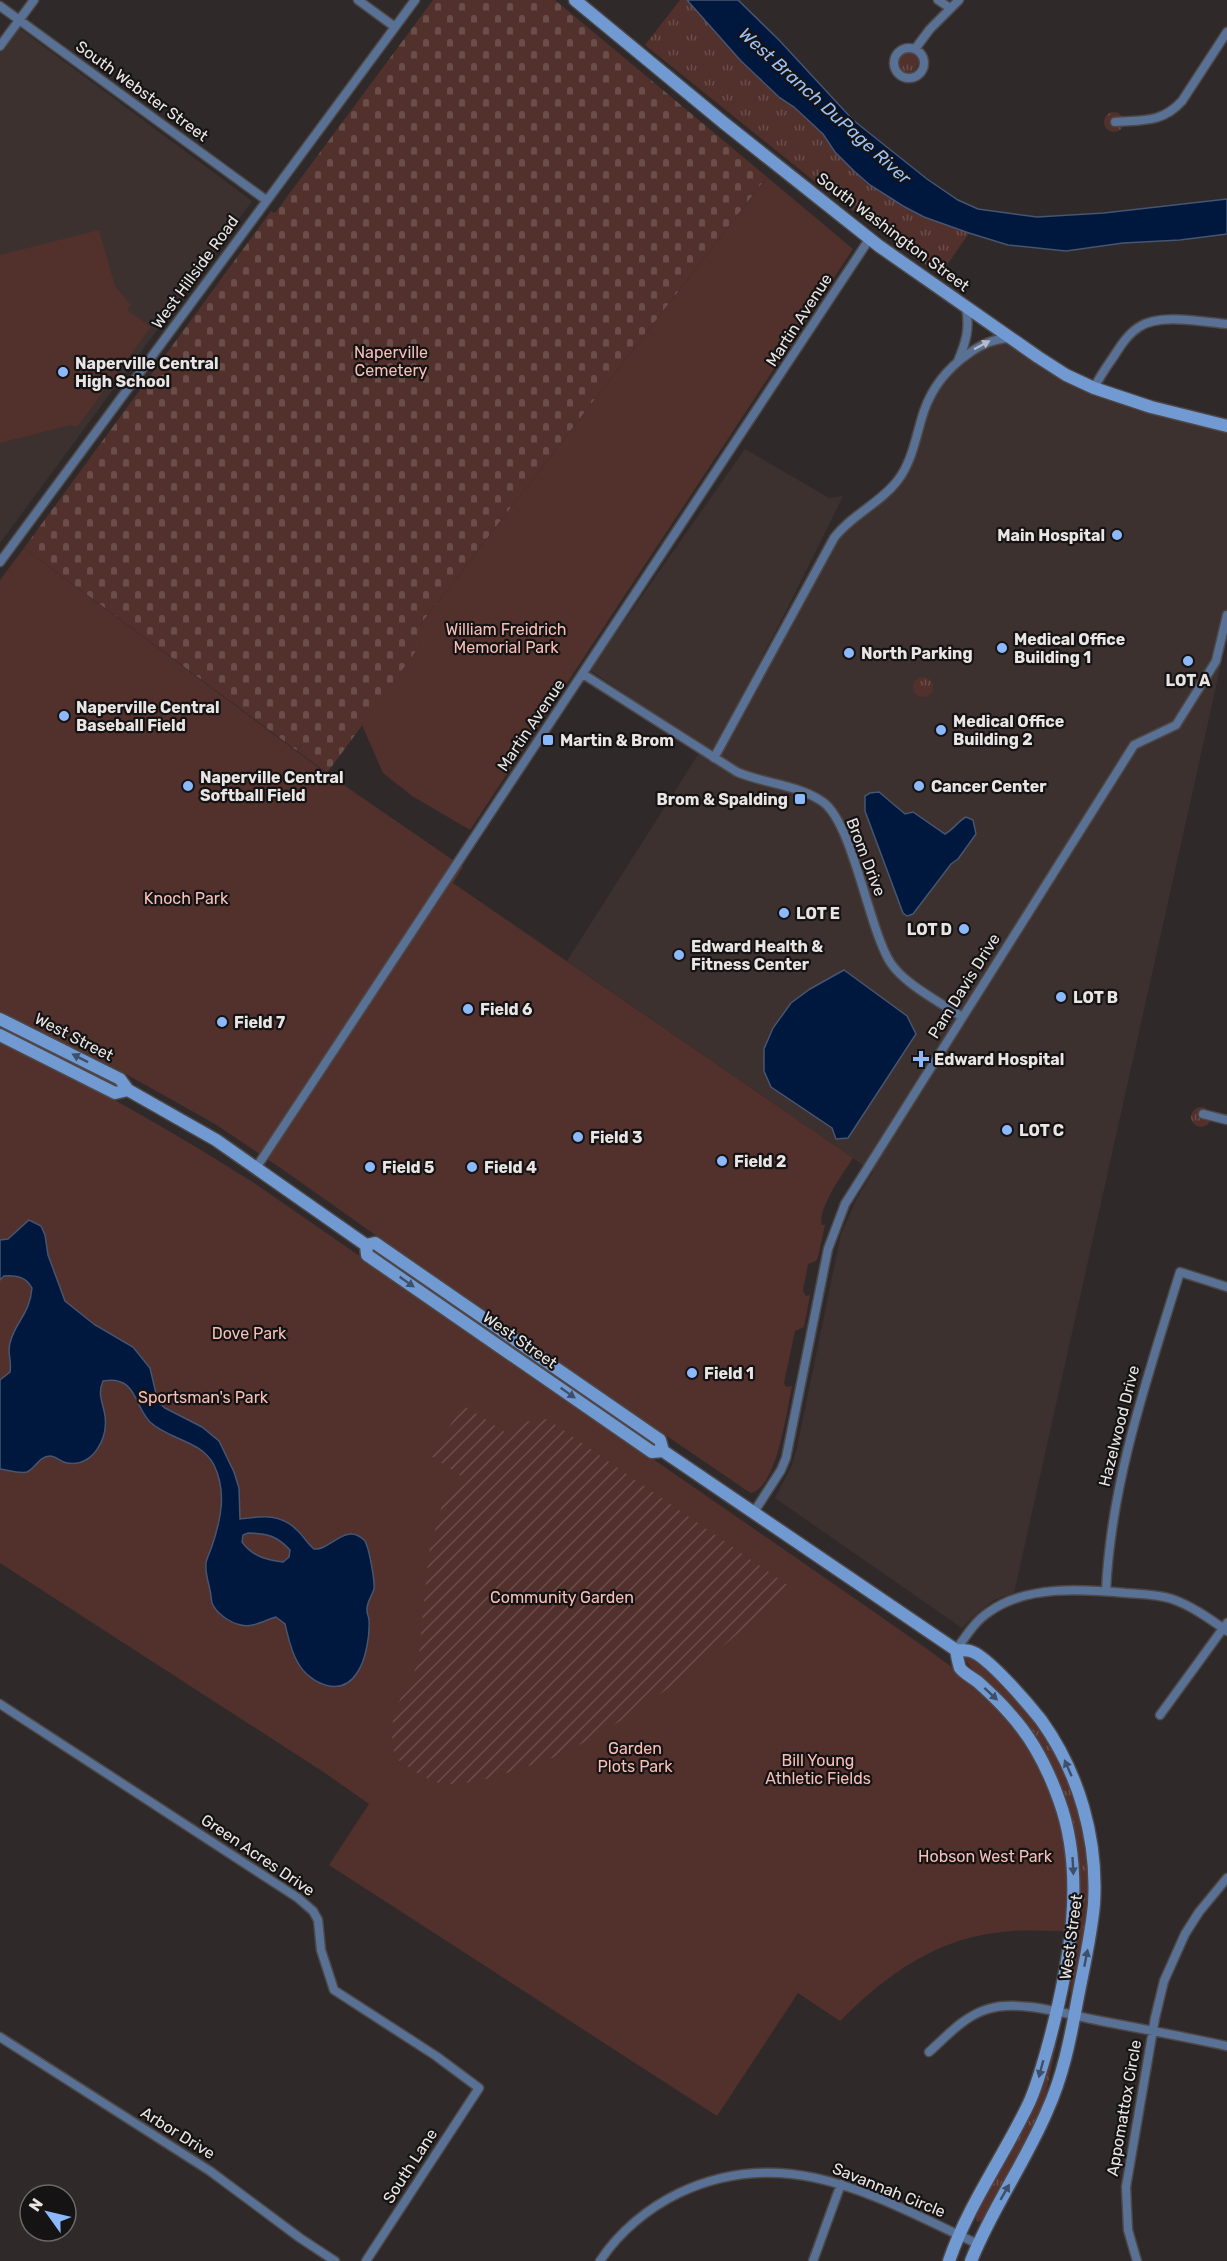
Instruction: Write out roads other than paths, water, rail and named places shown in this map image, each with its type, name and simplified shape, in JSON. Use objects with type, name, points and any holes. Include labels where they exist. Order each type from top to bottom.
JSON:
[{"type":"street","points":[[0,46],[34,0]]},
{"type":"street","points":[[358,0],[395,27]]},
{"type":"street","name":"West Hillside Road","points":[[0,562],[416,0]]},
{"type":"street","name":"South Washington Street","points":[[575,0],[724,123],[870,238],[966,308],[1066,375],[1094,388],[1151,407],[1227,426]]},
{"type":"street","points":[[938,0],[950,8]]},
{"type":"street","points":[[915,49],[930,29],[959,0]]},
{"type":"street","name":"South Webster Street","points":[[0,6],[266,200]]},
{"type":"street","points":[[1115,122],[1155,119],[1175,109],[1227,32]]},
{"type":"street","name":"Martin Avenue","points":[[256,1168],[870,238]]},
{"type":"street","points":[[714,758],[834,538],[841,528],[891,490],[902,475],[908,464],[929,398],[957,361],[968,336],[969,323],[966,308]]},
{"type":"street","points":[[1094,388],[1123,343],[1146,324],[1168,320],[1227,324]]},
{"type":"street","points":[[957,361],[985,343],[997,338],[1010,338]]},
{"type":"street","name":"Pam Davis Drive","points":[[754,1512],[781,1470],[786,1458],[828,1249],[844,1204],[1134,745],[1176,726],[1216,661],[1227,615]]},
{"type":"street","name":"Brom Drive","points":[[583,674],[714,758],[751,778],[798,789],[825,804],[842,831],[890,962],[904,978],[962,1017]]},
{"type":"street","name":"West Street","points":[[0,1019],[120,1079],[128,1090],[216,1140],[366,1245],[375,1243],[660,1440],[663,1451],[956,1650],[972,1651],[1008,1681],[1023,1698],[1058,1747],[1079,1795],[1091,1840],[1095,1882],[1090,1938],[1075,2016],[1061,2073],[1048,2111],[971,2261]]},
{"type":"street","name":"West Street","points":[[0,1035],[115,1093],[128,1090]]},
{"type":"street","points":[[1203,1114],[1227,1120]]},
{"type":"street","name":"Hazelwood Drive","points":[[1106,1591],[1111,1531],[1119,1482],[1152,1359],[1180,1272],[1227,1287]]},
{"type":"street","points":[[956,1650],[971,1628],[984,1615],[1011,1600],[1035,1594],[1106,1591],[1174,1600],[1226,1627],[1160,1715]]},
{"type":"street","name":"West Street","points":[[949,2261],[959,2236],[1031,2099],[1039,2078],[1056,2013],[1071,1927],[1074,1892],[1072,1852],[1067,1827],[1054,1786],[1037,1751],[993,1695],[960,1668],[956,1650]]},
{"type":"street","name":"Green Acres Drive","points":[[0,1704],[298,1898],[313,1911],[318,1920],[321,1950],[334,1990],[436,2056],[479,2088]]},
{"type":"street","name":"Appomattox Circle","points":[[1137,2261],[1128,2230],[1126,2187],[1164,1981],[1173,1957],[1199,1912],[1227,1878]]},
{"type":"street","points":[[929,2052],[962,2023],[986,2009],[1011,2006],[1075,2016],[1227,2046]]},
{"type":"street","name":"Arbor Drive","points":[[0,2037],[210,2171],[335,2261]]},
{"type":"street","name":"South Lane","points":[[366,2261],[479,2088]]},
{"type":"street","name":"Savannah Circle","points":[[600,2261],[631,2226],[653,2208],[672,2197],[704,2183],[740,2174],[777,2172],[803,2174],[841,2184],[978,2244]]},
{"type":"street","points":[[813,2261],[841,2184]]},
{"type":"water","name":"West Branch DuPage River","points":[[687,0],[738,0],[779,40],[853,120],[927,179],[958,200],[978,209],[1037,217],[1104,213],[1227,199],[1227,234],[1180,240],[1123,243],[1066,251],[1008,245],[924,217],[870,185],[854,171],[835,152],[823,134],[741,61]]},
{"type":"water","points":[[879,792],[905,814],[913,812],[945,834],[966,817],[973,820],[976,834],[913,914],[907,916],[903,913],[865,811],[865,796]]},
{"type":"water","points":[[844,970],[907,1016],[916,1034],[848,1138],[836,1139],[832,1128],[771,1087],[764,1071],[764,1049],[773,1028],[791,1003],[810,989]]},
{"type":"water","points":[[29,1220],[41,1226],[48,1255],[65,1301],[95,1325],[133,1347],[150,1368],[158,1402],[202,1427],[219,1441],[239,1488],[240,1519],[271,1517],[285,1521],[292,1525],[314,1549],[326,1546],[344,1535],[357,1535],[364,1540],[368,1549],[374,1589],[367,1608],[369,1626],[365,1654],[360,1668],[350,1681],[334,1686],[318,1682],[310,1677],[296,1659],[285,1624],[276,1617],[245,1626],[232,1622],[217,1610],[212,1603],[206,1567],[218,1526],[221,1506],[218,1475],[214,1465],[201,1450],[166,1433],[150,1422],[129,1387],[114,1380],[103,1381],[100,1395],[105,1416],[104,1434],[97,1450],[84,1461],[67,1463],[52,1456],[40,1460],[27,1472],[0,1469],[0,1380],[10,1372],[10,1343],[28,1305],[32,1288],[27,1281],[17,1276],[4,1276],[0,1280],[0,1240],[8,1239]],"holes":[[[255,1533],[271,1536],[281,1541],[290,1550],[289,1557],[283,1562],[265,1558],[250,1551],[242,1542],[243,1535]]]},
{"type":"place","name":"Naperville Central High School","points":[[63,372]]},
{"type":"place","name":"Main Hospital","points":[[1117,535]]},
{"type":"place","name":"Medical Office Building 1","points":[[1002,648]]},
{"type":"place","name":"North Parking","points":[[849,653]]},
{"type":"place","name":"LOT A","points":[[1188,661]]},
{"type":"place","name":"Naperville Central Baseball Field","points":[[64,716]]},
{"type":"place","name":"Medical Office Building 2","points":[[941,730]]},
{"type":"place","name":"Martin & Brom","points":[[548,740]]},
{"type":"place","name":"Naperville Central Softball Field","points":[[188,786]]},
{"type":"place","name":"Cancer Center","points":[[919,786]]},
{"type":"place","name":"Brom & Spalding","points":[[800,799]]},
{"type":"place","name":"LOT E","points":[[784,913]]},
{"type":"place","name":"LOT D","points":[[964,929]]},
{"type":"place","name":"Edward Health & Fitness Center","points":[[679,955]]},
{"type":"place","name":"LOT B","points":[[1061,997]]},
{"type":"place","name":"Field 6","points":[[468,1009]]},
{"type":"place","name":"Field 7","points":[[222,1022]]},
{"type":"place","name":"Edward Hospital","points":[[921,1059]]},
{"type":"place","name":"LOT C","points":[[1007,1130]]},
{"type":"place","name":"Field 3","points":[[578,1137]]},
{"type":"place","name":"Field 2","points":[[722,1161]]},
{"type":"place","name":"Field 5","points":[[370,1167]]},
{"type":"place","name":"Field 4","points":[[472,1167]]},
{"type":"place","name":"Field 1","points":[[692,1373]]},
{"type":"park label","name":"Naperville Cemetery","points":[[391,361]]},
{"type":"park label","name":"William Freidrich Memorial Park","points":[[506,638]]},
{"type":"park label","name":"Knoch Park","points":[[186,898]]},
{"type":"park label","name":"Dove Park","points":[[249,1333]]},
{"type":"park label","name":"Sportsman's Park","points":[[203,1397]]},
{"type":"park label","name":"Community Garden","points":[[562,1597]]},
{"type":"park label","name":"Garden Plots Park","points":[[635,1757]]},
{"type":"park label","name":"Bill Young Athletic Fields","points":[[818,1769]]},
{"type":"park label","name":"Hobson West Park","points":[[985,1856]]}]
